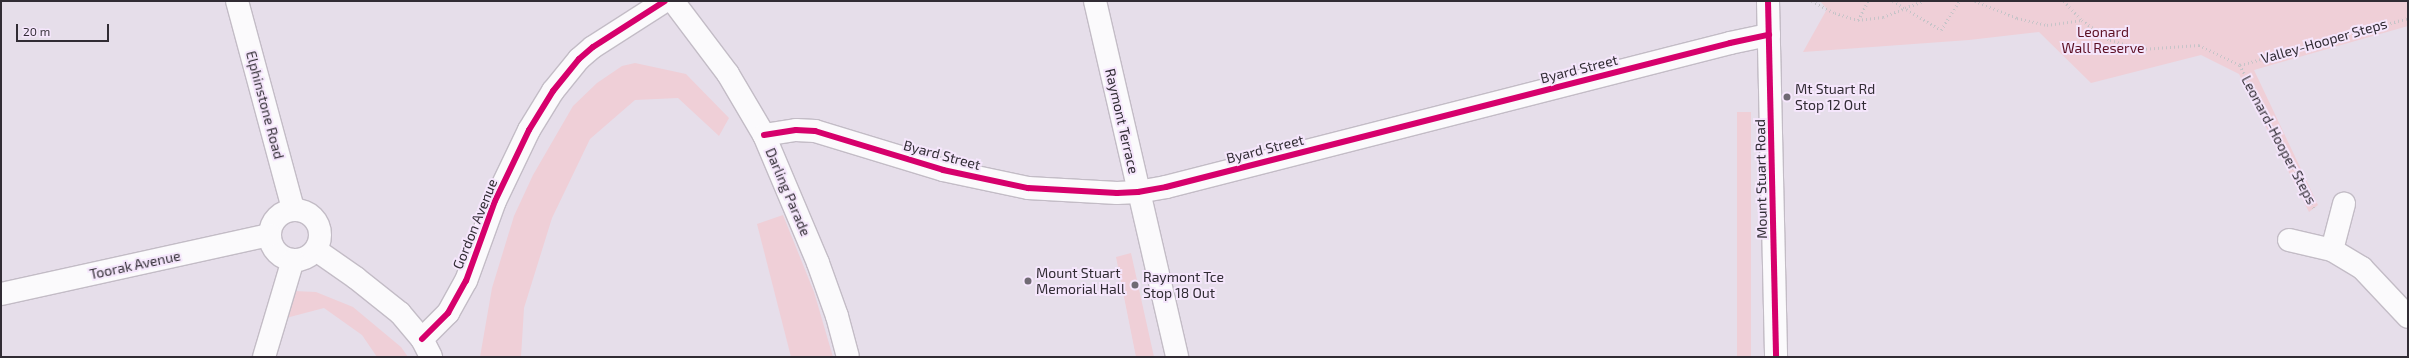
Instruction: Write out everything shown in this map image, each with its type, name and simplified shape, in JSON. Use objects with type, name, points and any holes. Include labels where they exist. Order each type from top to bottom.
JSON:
[{"type":"street","name":"Elphinstone Road","points":[[237,1],[293,209]]},
{"type":"street","name":"Gordon Avenue","points":[[316,250],[356,278],[400,313],[426,348],[466,281],[495,201],[530,130],[553,92],[579,59],[593,47],[665,1]]},
{"type":"street","name":"Darling Parade","points":[[673,1],[728,74],[764,135],[818,263],[837,316],[848,357]]},
{"type":"street","name":"Raymont Terrace","points":[[1095,1],[1177,357]]},
{"type":"street","name":"Mount Stuart Road","points":[[1768,1],[1776,357]]},
{"type":"street","name":"Byard Street","points":[[764,135],[796,130],[815,131],[943,170],[1028,188],[1117,193],[1138,192],[1166,187],[1723,44],[1769,35]]},
{"type":"street","points":[[2335,240],[2344,204]]},
{"type":"street","points":[[293,209],[307,212],[317,222],[321,236],[316,250],[306,258],[293,260],[279,254],[274,249],[270,235],[276,218],[293,209]]},
{"type":"street","name":"Toorak Avenue","points":[[1,294],[270,235]]},
{"type":"street","points":[[2289,240],[2335,240],[2408,317]]},
{"type":"street","points":[[264,357],[293,260]]},
{"type":"path","points":[[1812,1],[1835,13],[1858,20],[1883,17],[1923,1]]},
{"type":"path","points":[[1858,20],[1868,1]]},
{"type":"path","points":[[1893,1],[1941,30],[1959,1]]},
{"type":"path","points":[[1975,1],[2017,18],[2047,24],[2082,20]]},
{"type":"path","points":[[2064,1],[2082,20],[2110,40],[2142,49],[2199,45],[2240,65]]},
{"type":"green space","name":"Leonard Wall Reserve","points":[[1820,1],[2408,1],[2408,26],[2254,70],[2318,205],[2309,212],[2239,74],[2201,55],[2091,83],[2039,32],[1969,40],[1803,52],[1827,9]]},
{"type":"green space","points":[[635,63],[686,74],[729,118],[719,136],[678,98],[635,100],[590,139],[552,218],[524,308],[521,357],[480,357],[492,288],[514,216],[533,175],[573,106],[597,83],[622,66]]},
{"type":"green space","points":[[1737,112],[1751,112],[1751,357],[1737,357]]},
{"type":"green space","points":[[783,215],[814,292],[833,357],[791,357],[757,224]]},
{"type":"green space","points":[[1131,253],[1154,357],[1136,357],[1116,257]]},
{"type":"green space","points":[[294,291],[316,292],[353,307],[401,347],[408,357],[377,357],[362,335],[324,308],[286,318]]},
{"type":"cycle path","points":[[422,339],[448,313],[466,281],[495,201],[529,130],[553,91],[579,59],[593,47],[665,1]]},
{"type":"cycle path","points":[[1768,1],[1776,357]]},
{"type":"cycle path","points":[[764,135],[796,130],[815,131],[943,170],[1028,188],[1117,193],[1138,192],[1166,187],[1730,43],[1769,35]]},
{"type":"place","name":"Mt Stuart Rd Stop 12 Out","points":[[1787,97]]},
{"type":"place","name":"Mount Stuart Memorial Hall","points":[[1028,281]]},
{"type":"place","name":"Raymont Tce Stop 18 Out","points":[[1135,285]]}]
